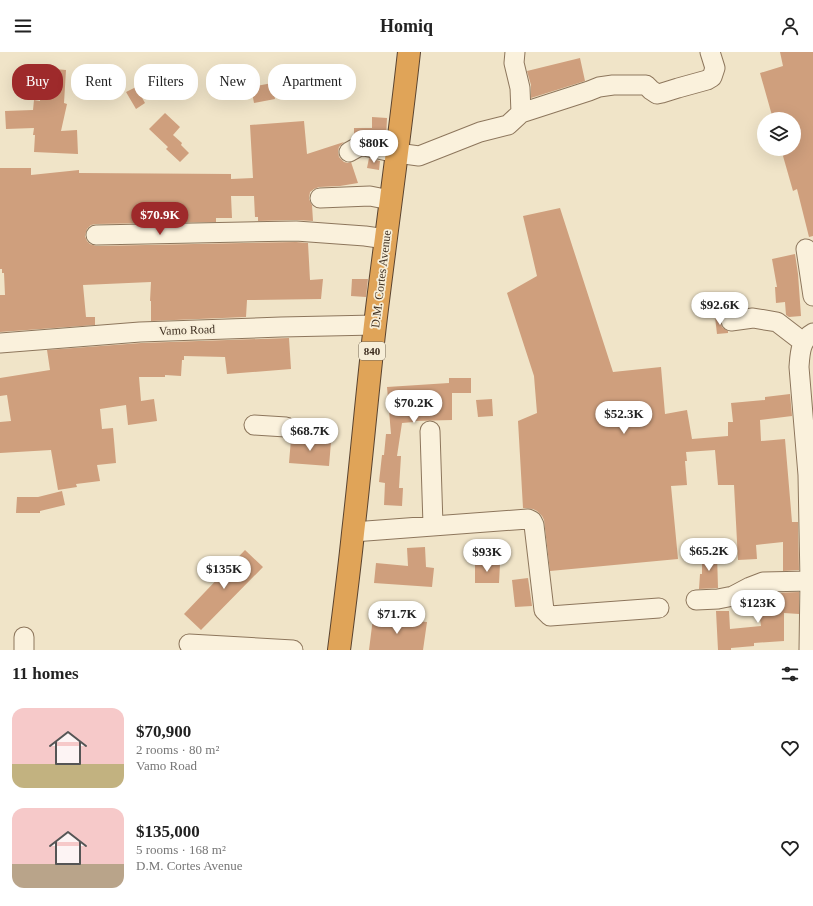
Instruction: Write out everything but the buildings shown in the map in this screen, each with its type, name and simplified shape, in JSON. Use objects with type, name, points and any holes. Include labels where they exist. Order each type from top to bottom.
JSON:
[{"type":"highway","name":"D.M. Cortes Avenue","points":[[340,650],[375,325],[409,52]]},
{"type":"street","points":[[515,52],[514,64],[520,88],[521,113]]},
{"type":"street","points":[[349,152],[358,147],[364,146],[397,154],[419,156],[480,132],[508,125],[521,113],[599,87],[643,84],[656,94],[662,93],[707,80],[712,77],[714,68],[710,52]]},
{"type":"street","points":[[320,198],[370,196],[390,200]]},
{"type":"street","points":[[96,235],[296,231],[386,239]]},
{"type":"street","points":[[806,249],[813,296]]},
{"type":"street","points":[[731,322],[753,318],[763,319],[777,322],[808,338],[800,354],[799,367],[808,475],[810,581],[809,650]]},
{"type":"street","name":"Vamo Road","points":[[0,343],[140,332],[375,325]]},
{"type":"street","points":[[254,425],[286,427]]},
{"type":"street","points":[[430,431],[433,526]]},
{"type":"street","points":[[353,532],[528,519],[532,521],[534,525],[544,610],[550,616],[659,608]]},
{"type":"street","points":[[696,600],[718,599],[733,596],[763,582],[810,581]]},
{"type":"street","points":[[189,644],[292,650]]}]
